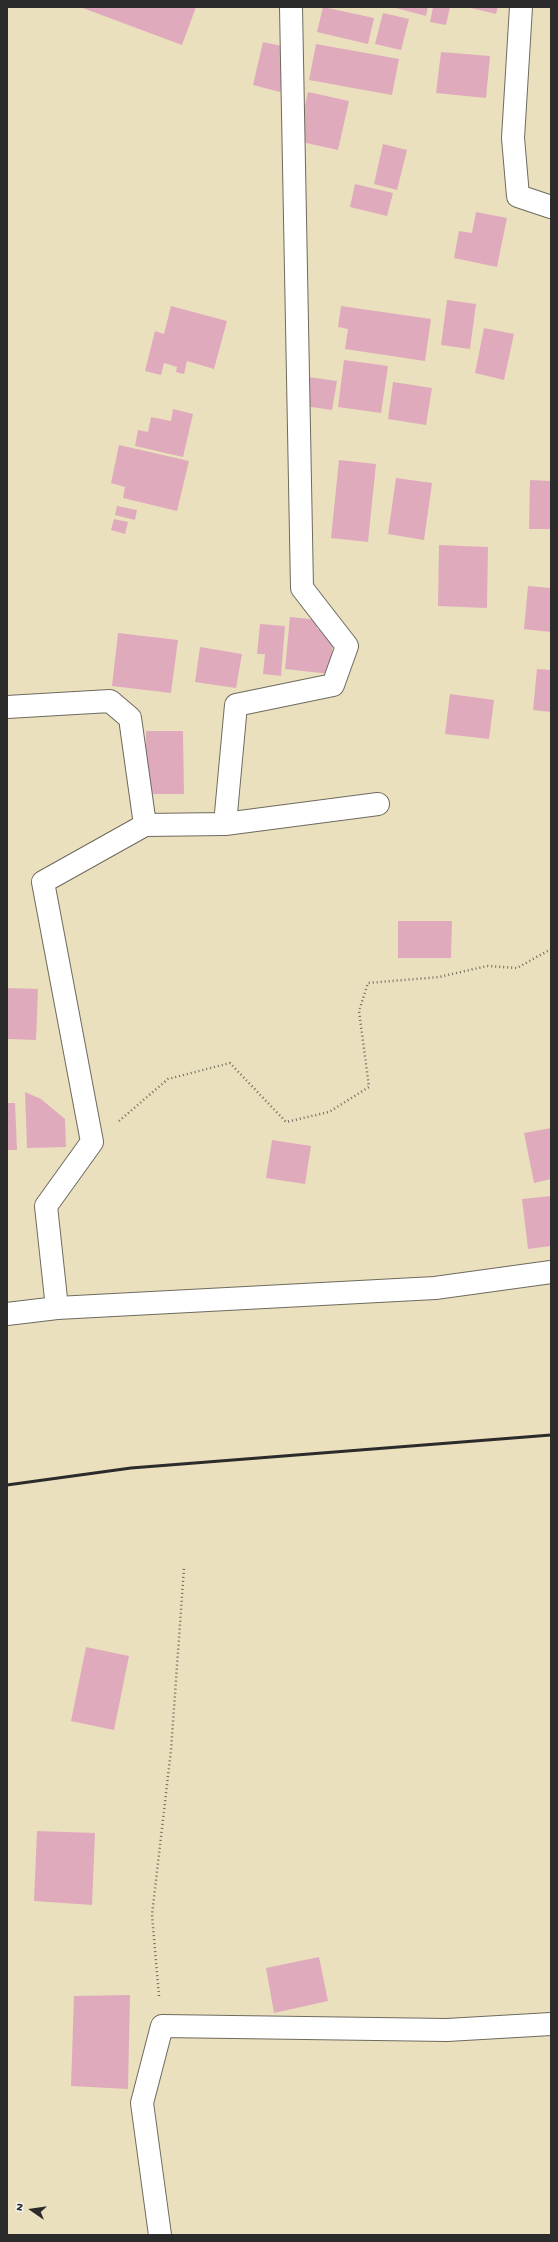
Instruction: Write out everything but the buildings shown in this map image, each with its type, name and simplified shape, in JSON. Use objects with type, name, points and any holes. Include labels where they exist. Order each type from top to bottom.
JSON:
[{"type":"street","points":[[225,824],[236,705],[333,685],[347,646],[302,588],[291,7]]},
{"type":"street","points":[[521,7],[513,138],[518,196],[551,207]]},
{"type":"street","points":[[7,707],[110,701],[130,718],[145,825]]},
{"type":"street","points":[[57,1308],[46,1206],[92,1142],[43,882],[145,825],[225,824],[378,804]]},
{"type":"street","points":[[7,1314],[57,1308],[435,1288],[551,1272]]},
{"type":"street","points":[[160,2235],[142,2103],[162,2026],[447,2030],[551,2024]]},
{"type":"path","points":[[92,1142],[129,1113],[168,1079],[230,1063],[286,1122],[329,1112],[369,1087],[359,1011],[368,983],[438,977],[487,966],[517,968],[551,949]]},
{"type":"path","points":[[162,2026],[152,1915],[171,1750],[184,1568]]},
{"type":"railway","points":[[7,1485],[131,1468],[551,1435]]}]
